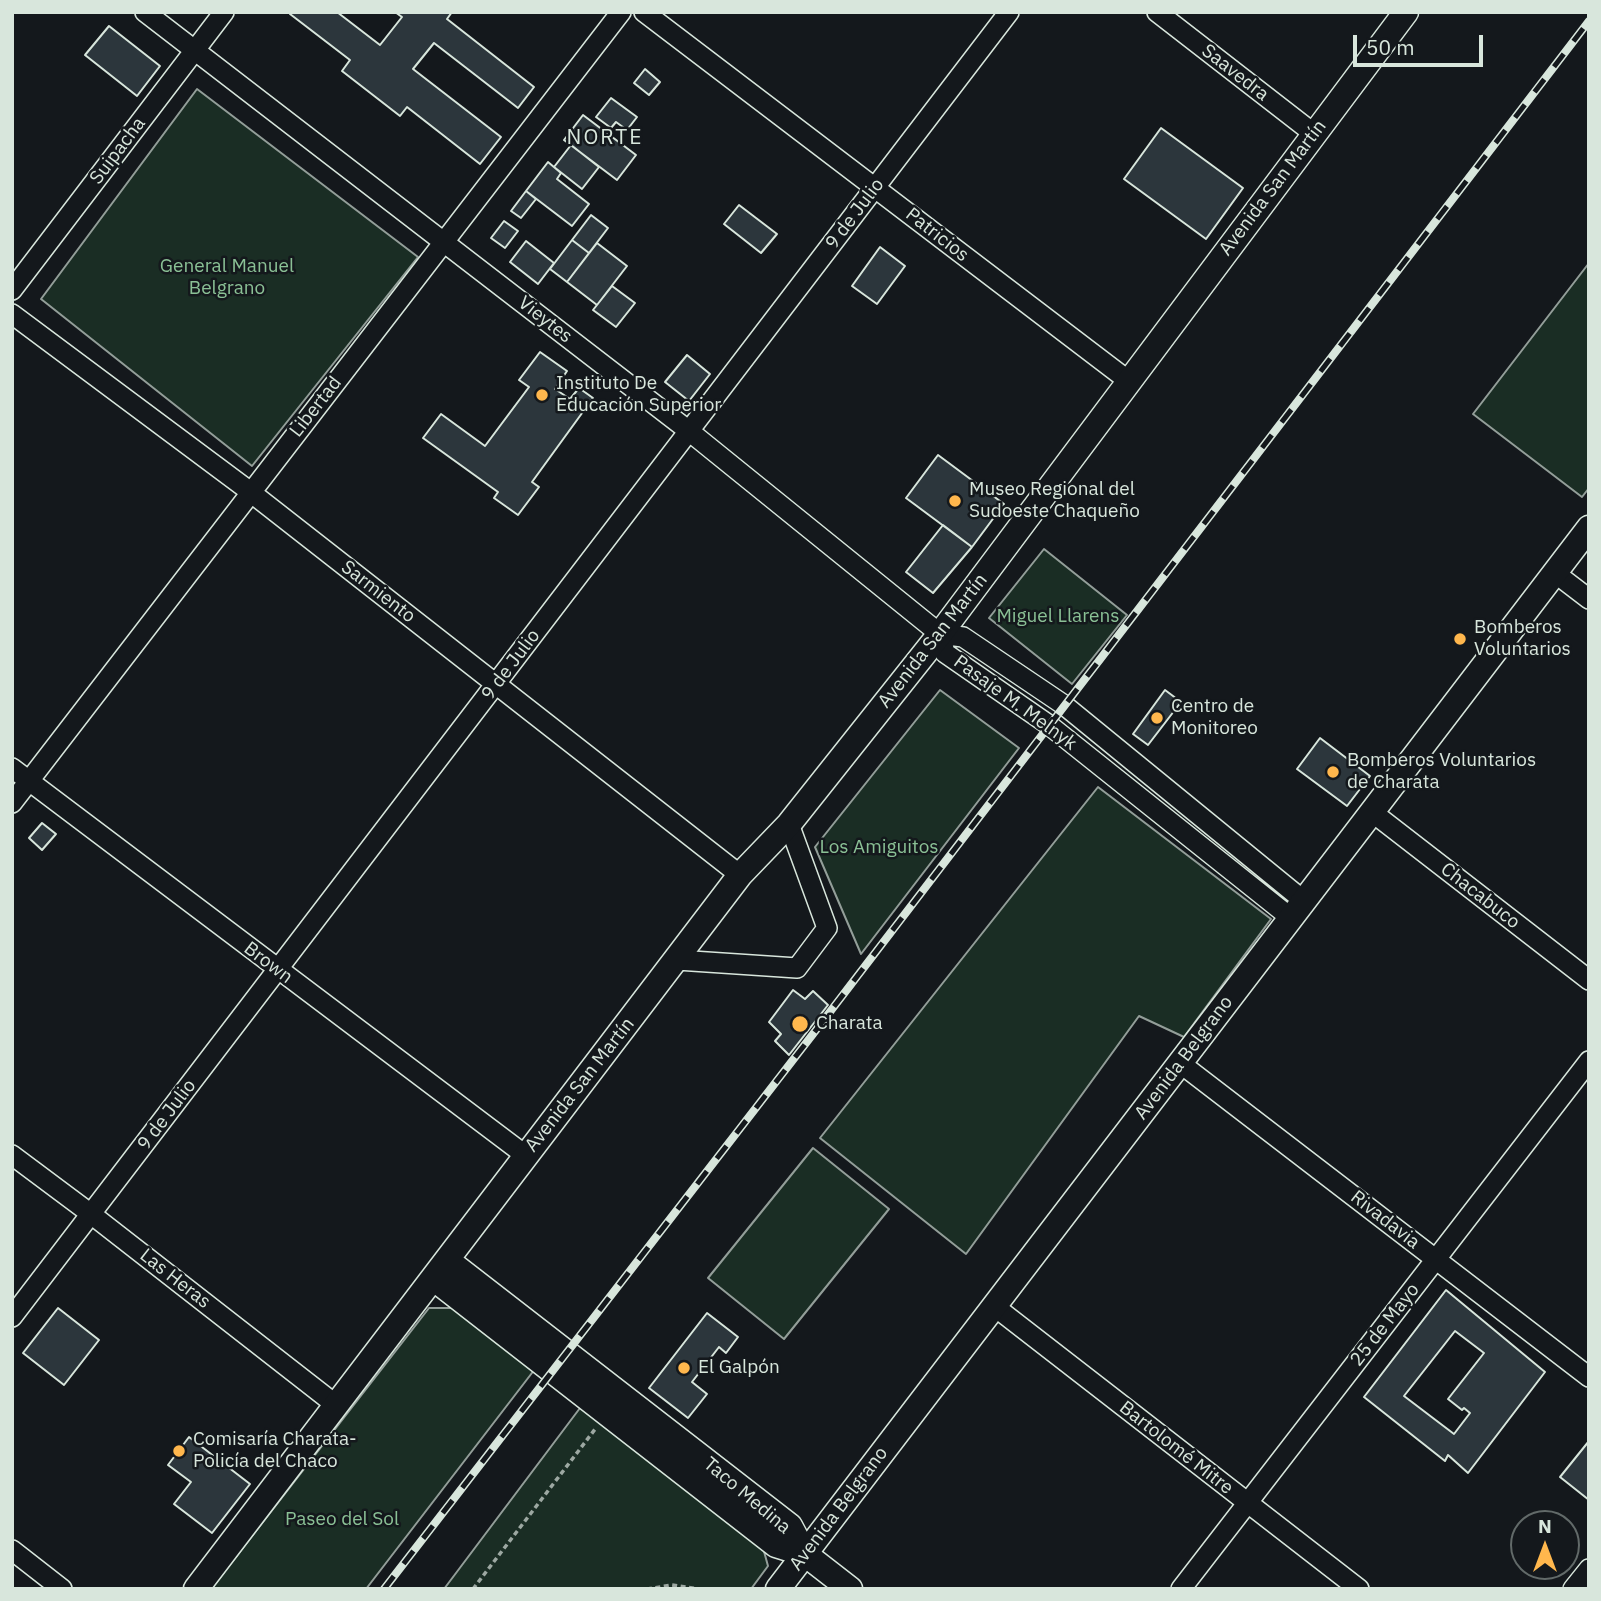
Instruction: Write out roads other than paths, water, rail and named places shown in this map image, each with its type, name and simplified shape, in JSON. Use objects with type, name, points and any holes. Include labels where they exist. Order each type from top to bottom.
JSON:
[{"type":"main road","name":"Avenida San Martín","points":[[196,1589],[740,875],[789,824],[940,634],[1406,12]]},
{"type":"main road","name":"Avenida Belgrano","points":[[778,1589],[1589,528]]},
{"type":"main road","name":"Taco Medina","points":[[440,1269],[790,1527],[805,1554]]},
{"type":"main road","points":[[805,1554],[850,1589]]},
{"type":"street","name":"Vieytes","points":[[145,12],[689,431],[940,634]]},
{"type":"street","name":"Suipacha","points":[[12,290],[223,12]]},
{"type":"street","name":"Libertad","points":[[12,803],[621,12]]},
{"type":"street","name":"Patricios","points":[[644,12],[1130,382]]},
{"type":"street","name":"9 de Julio","points":[[12,1317],[1009,12]]},
{"type":"street","name":"Saavedra","points":[[1157,12],[1314,133]]},
{"type":"street","name":"Sarmiento","points":[[12,314],[251,492],[740,875]]},
{"type":"street","points":[[1555,573],[1589,599]]},
{"type":"street","name":"Pasaje M. Melnyk","points":[[940,634],[945,653],[1049,724],[1297,910]]},
{"type":"street","name":"Brown","points":[[12,768],[526,1155]]},
{"type":"street","name":"Chacabuco","points":[[1372,812],[1589,980]]},
{"type":"street","points":[[677,960],[797,968],[827,928],[789,824]]},
{"type":"street","name":"25 de Mayo","points":[[1181,1589],[1589,1061]]},
{"type":"street","name":"Rivadavia","points":[[1180,1063],[1589,1377]]},
{"type":"street","name":"Las Heras","points":[[12,1155],[92,1214],[336,1405]]},
{"type":"street","name":"Bartolomé Mitre","points":[[994,1306],[1359,1589]]},
{"type":"street","points":[[12,1550],[62,1589]]},
{"type":"street","points":[[1573,1589],[1589,1569]]},
{"type":"railway","points":[[384,1589],[1589,21]]},
{"type":"place","name":"Instituto De Educación Superior","points":[[542,395]]},
{"type":"place","name":"Museo Regional del Sudoeste Chaqueño","points":[[955,501]]},
{"type":"place","name":"Bomberos Voluntarios","points":[[1460,639]]},
{"type":"place","name":"Centro de Monitoreo","points":[[1157,718]]},
{"type":"place","name":"Bomberos Voluntarios de Charata","points":[[1333,772]]},
{"type":"place","name":"Charata","points":[[800,1024]]},
{"type":"place","name":"El Galpón","points":[[684,1368]]},
{"type":"place","name":"Comisaría Charata- Policía del Chaco","points":[[179,1451]]},
{"type":"district","name":"NORTE","points":[[605,138]]},
{"type":"park label","name":"General Manuel Belgrano","points":[[227,278]]},
{"type":"park label","name":"Miguel Llarens","points":[[1058,617]]},
{"type":"park label","name":"Los Amiguitos","points":[[879,848]]},
{"type":"park label","name":"Paseo del Sol","points":[[342,1520]]}]
